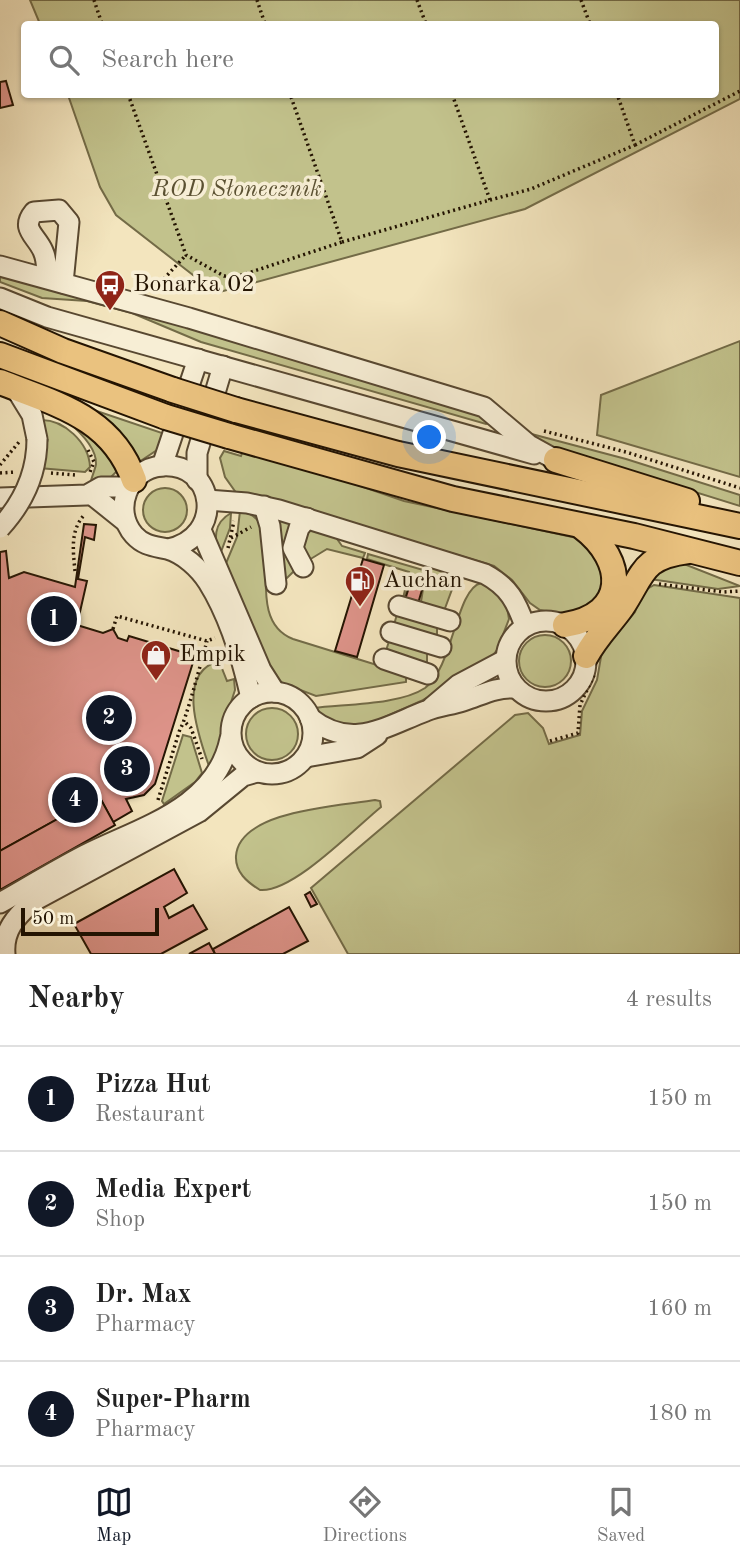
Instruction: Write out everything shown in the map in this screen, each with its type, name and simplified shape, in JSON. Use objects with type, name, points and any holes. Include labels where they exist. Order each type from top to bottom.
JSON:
[{"type":"main road","points":[[0,323],[64,351],[236,410],[398,454],[740,526]]},
{"type":"main road","points":[[0,355],[166,417],[453,499],[579,524],[740,563]]},
{"type":"main road","points":[[8,386],[57,404],[103,430],[119,446],[132,483]]},
{"type":"main road","points":[[555,460],[648,487],[740,520]]},
{"type":"main road","points":[[565,625],[583,622],[601,613],[612,593],[615,572],[602,542],[579,524]]},
{"type":"main road","points":[[591,661],[595,638],[622,607],[638,575],[647,565],[669,554],[692,550]]},
{"type":"street","points":[[0,266],[484,407],[529,444],[555,460]]},
{"type":"street","points":[[0,298],[47,317],[555,460]]},
{"type":"street","points":[[162,466],[172,444],[198,359]]},
{"type":"street","points":[[168,550],[192,540],[206,521],[207,500],[197,480],[197,453],[223,366]]},
{"type":"street","points":[[0,528],[15,511],[27,490],[37,455],[32,415],[8,386]]},
{"type":"street","points":[[126,522],[124,510],[132,483],[142,472],[162,466],[175,467],[197,480]]},
{"type":"street","points":[[90,502],[101,487],[132,483]]},
{"type":"street","points":[[0,498],[29,495],[90,502],[126,522],[142,542],[187,558],[207,580],[232,633],[251,698]]},
{"type":"street","points":[[207,500],[264,506],[485,574],[501,583],[512,594],[525,626]]},
{"type":"street","points":[[264,506],[270,526],[276,584]]},
{"type":"street","points":[[303,567],[293,548],[299,528],[307,518]]},
{"type":"street","points":[[201,530],[261,670],[275,692]]},
{"type":"street","points":[[399,606],[450,621]]},
{"type":"street","points":[[5,954],[4,944],[12,921],[32,902],[199,812],[243,776],[257,772],[285,773],[306,757],[357,748],[384,730],[428,710],[464,701],[494,688],[515,688],[536,701],[546,702],[568,695],[583,678],[591,661],[583,643],[565,625],[538,621],[525,626],[515,635],[505,660],[458,685],[428,710]]},
{"type":"street","points":[[391,632],[441,647]]},
{"type":"street","points":[[384,659],[428,674]]},
{"type":"street","points":[[505,660],[515,688]]},
{"type":"street","points":[[174,825],[185,806],[226,762],[234,715],[251,698],[275,692],[293,698],[310,718],[326,730],[342,735],[384,730]]},
{"type":"street","points":[[306,757],[313,731],[310,718]]},
{"type":"street","points":[[230,739],[239,759],[257,772]]},
{"type":"street","points":[[0,903],[82,856],[185,806]]},
{"type":"path","points":[[94,0],[101,21]]},
{"type":"path","points":[[257,0],[264,21]]},
{"type":"path","points":[[417,0],[425,21]]},
{"type":"path","points":[[581,0],[589,21]]},
{"type":"path","points":[[129,98],[186,256],[224,276],[242,275],[342,242],[531,189],[635,145],[740,90]]},
{"type":"path","points":[[291,98],[342,242]]},
{"type":"path","points":[[453,98],[490,200]]},
{"type":"path","points":[[618,98],[635,145]]},
{"type":"path","points":[[160,283],[186,256]]},
{"type":"path","points":[[536,429],[626,452],[740,488]]},
{"type":"path","points":[[45,472],[86,477],[94,462],[85,444]]},
{"type":"path","points":[[0,472],[19,471]]},
{"type":"path","points":[[75,571],[73,548],[76,524],[90,502]]},
{"type":"path","points":[[226,552],[235,512]]},
{"type":"path","points":[[651,583],[723,592],[740,591]]},
{"type":"path","points":[[113,629],[117,616],[207,641],[214,639]]},
{"type":"path","points":[[155,809],[180,729],[186,723],[188,704],[207,641]]},
{"type":"path","points":[[550,741],[578,733],[580,705],[593,683],[591,661]]},
{"type":"path","points":[[186,723],[191,728],[205,767]]},
{"type":"green space","name":"ROD Słonecznik","points":[[30,0],[740,0],[740,99],[525,209],[216,293],[116,215],[100,187],[69,98],[719,98],[719,21],[39,21]]},
{"type":"green space","points":[[0,274],[184,322],[470,409],[493,422],[486,424],[201,342],[132,313],[87,301],[42,298],[0,282]]},
{"type":"green space","points":[[740,341],[740,477],[597,435],[601,395]]},
{"type":"green space","points":[[73,403],[165,434],[157,450],[136,464]]},
{"type":"green space","points":[[40,420],[58,424],[74,434],[89,458],[90,467],[85,472],[39,468]]},
{"type":"green space","points":[[66,420],[84,425],[119,469],[109,479],[91,481],[96,464],[93,451],[86,439]]},
{"type":"green space","points":[[524,432],[626,459],[740,495],[740,506],[541,444]]},
{"type":"green space","points":[[243,450],[311,469],[404,501],[577,538],[605,561],[602,600],[569,616],[540,610],[530,603],[512,580],[494,566],[258,495],[237,494],[225,477],[220,458],[224,451],[241,456]]},
{"type":"green space","points":[[165,488],[174,489],[181,494],[186,501],[186,519],[181,526],[174,531],[165,532],[156,531],[149,526],[144,519],[143,510],[144,501],[149,494],[156,489]]},
{"type":"green space","points":[[240,511],[255,518],[263,531],[266,591],[269,611],[277,628],[293,639],[406,674],[406,682],[316,696],[282,683],[267,668],[224,568],[237,537]]},
{"type":"green space","points":[[231,513],[230,528],[219,557],[216,532],[221,522]]},
{"type":"green space","points":[[276,519],[291,522],[294,571],[287,578],[282,577]]},
{"type":"green space","points":[[309,529],[335,536],[342,546],[365,553],[363,558],[327,549],[309,560],[302,557],[304,533]]},
{"type":"green space","points":[[368,554],[423,570],[434,566],[448,571],[454,584],[444,611],[420,608],[424,583],[415,580],[414,584],[410,584],[402,603],[409,572],[367,559]]},
{"type":"green space","points":[[679,562],[740,586],[718,589],[643,578]]},
{"type":"green space","points":[[481,583],[496,591],[507,607],[509,619],[497,650],[486,664],[421,701],[358,729],[340,726],[317,712],[314,708],[387,701],[414,694],[425,688],[442,664],[466,599],[473,588]]},
{"type":"green space","points":[[654,585],[740,598],[740,954],[348,954],[311,888],[515,715],[528,713],[543,728],[549,744],[580,735],[582,711],[597,680],[602,651],[635,612],[642,592]]},
{"type":"green space","points":[[398,611],[437,627],[437,635],[393,628]]},
{"type":"green space","points":[[545,635],[564,642],[571,661],[564,680],[545,687],[526,680],[519,661],[526,642]]},
{"type":"green space","points":[[390,638],[427,651],[427,662],[424,664],[385,654]]},
{"type":"green space","points":[[219,661],[227,681],[234,679],[235,690],[223,727],[223,743],[210,769],[197,725],[194,693],[197,679],[205,668]]},
{"type":"green space","points":[[272,708],[282,710],[290,716],[296,724],[296,744],[290,752],[282,758],[272,760],[262,758],[254,752],[248,744],[246,734],[248,724],[254,716],[262,710]]},
{"type":"green space","points":[[183,735],[191,737],[202,773],[195,782],[164,804],[162,801]]},
{"type":"green space","points":[[380,801],[381,807],[323,858],[289,881],[274,888],[260,890],[240,872],[236,856],[241,841],[254,829],[294,813]]},
{"type":"building","points":[[6,81],[13,105],[0,108],[0,82]]},
{"type":"building","points":[[84,524],[96,525],[94,540],[85,537],[78,579],[87,581],[77,625],[103,633],[113,629],[118,638],[127,641],[129,636],[195,656],[155,784],[144,795],[126,799],[132,811],[113,822],[99,796],[0,851],[0,552],[6,551],[9,578],[24,572],[75,587]]},
{"type":"building","name":"Auchan","points":[[363,559],[384,565],[357,657],[335,651]]},
{"type":"building","points":[[415,580],[424,583],[417,607],[404,603],[410,584],[414,585]]},
{"type":"building","points":[[99,796],[115,825],[0,890],[0,851]]},
{"type":"building","points":[[174,869],[187,893],[164,907],[169,918],[193,905],[207,929],[161,954],[91,954],[74,924]]},
{"type":"building","points":[[310,892],[317,904],[311,907],[305,895]]},
{"type":"building","points":[[289,907],[308,941],[283,954],[215,954],[213,949]]},
{"type":"building","points":[[209,943],[215,954],[189,954]]},
{"type":"place","name":"Bonarka 02","points":[[110,312]]},
{"type":"place","name":"Auchan","points":[[360,608]]},
{"type":"place","name":"Pizza Hut","points":[[54,619]]},
{"type":"place","name":"Empik","points":[[156,682]]},
{"type":"place","name":"Media Expert","points":[[109,718]]},
{"type":"place","name":"Dr. Max","points":[[127,769]]},
{"type":"place","name":"Super-Pharm","points":[[75,800]]}]
